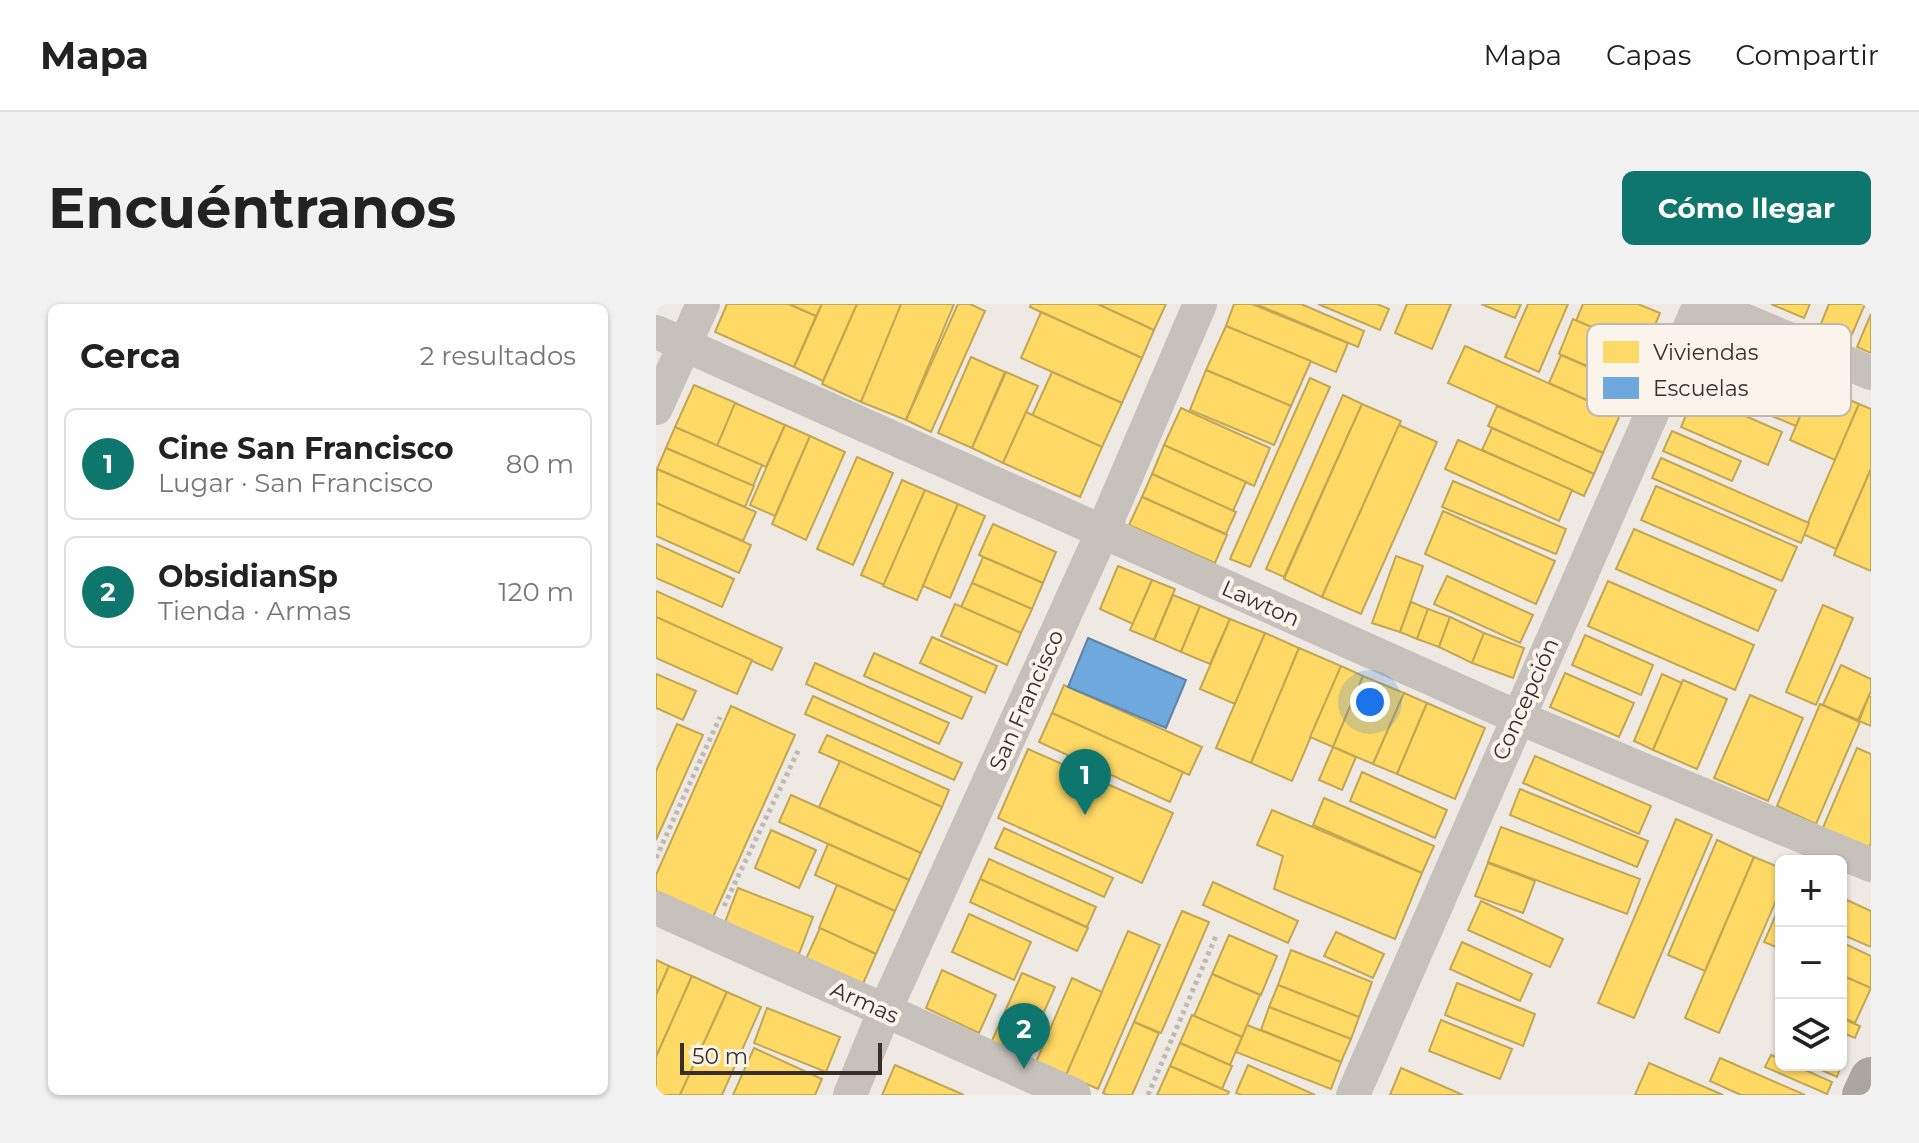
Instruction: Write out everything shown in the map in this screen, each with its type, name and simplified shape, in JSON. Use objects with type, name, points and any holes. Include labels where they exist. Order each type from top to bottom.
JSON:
[{"type":"main road","points":[[1863,1095],[1871,1078]]},
{"type":"street","points":[[656,408],[670,338],[703,304]]},
{"type":"street","name":"San Francisco","points":[[850,1095],[885,1010],[1102,533],[1200,304]]},
{"type":"street","points":[[1703,304],[1752,324]]},
{"type":"street","name":"Concepción","points":[[1694,324],[1703,304]]},
{"type":"street","name":"Lawton","points":[[670,338],[1517,717],[1871,865]]},
{"type":"street","points":[[1851,365],[1871,373]]},
{"type":"street","name":"Concepción","points":[[1353,1095],[1517,717],[1653,416]]},
{"type":"street","name":"Armas","points":[[656,908],[1074,1095]]},
{"type":"path","points":[[656,858],[720,717]]},
{"type":"path","points":[[711,933],[799,749]]},
{"type":"path","points":[[1148,1095],[1216,936]]},
{"type":"building: Viviendas","points":[[727,304],[789,304],[816,316],[794,367],[715,332]]},
{"type":"building: Viviendas","points":[[789,304],[822,304],[816,316]]},
{"type":"building: Viviendas","points":[[822,304],[857,304],[823,381],[794,367]]},
{"type":"building: Viviendas","points":[[857,304],[904,304],[861,402],[822,384]]},
{"type":"building: Viviendas","points":[[901,304],[954,304],[906,420],[861,402]]},
{"type":"building: Viviendas","points":[[958,304],[970,304],[985,311],[931,432],[906,420]]},
{"type":"building: Viviendas","points":[[1031,304],[1098,304],[1154,330],[1142,358],[1030,307]]},
{"type":"building: Viviendas","points":[[1098,304],[1166,304],[1154,330]]},
{"type":"building: Viviendas","points":[[1234,304],[1252,304],[1348,343],[1336,372],[1226,326]]},
{"type":"building: Viviendas","points":[[1256,304],[1301,304],[1364,331],[1358,347]]},
{"type":"building: Viviendas","points":[[1318,304],[1377,304],[1389,309],[1380,330]]},
{"type":"building: Viviendas","points":[[1407,304],[1451,304],[1432,349],[1395,333]]},
{"type":"building: Viviendas","points":[[1481,304],[1521,304],[1515,318]]},
{"type":"building: Viviendas","points":[[1528,304],[1568,304],[1539,372],[1505,357]]},
{"type":"building: Viviendas","points":[[1583,304],[1638,304],[1660,313],[1656,324],[1587,326],[1576,321]]},
{"type":"building: Viviendas","points":[[1771,304],[1810,304],[1804,318]]},
{"type":"building: Viviendas","points":[[1829,304],[1865,304],[1851,337],[1851,324],[1821,324]]},
{"type":"building: Viviendas","points":[[1041,312],[1142,358],[1122,403],[1021,358]]},
{"type":"building: Viviendas","points":[[1871,314],[1871,353],[1857,347]]},
{"type":"building: Viviendas","points":[[1573,319],[1587,325],[1587,366],[1559,354]]},
{"type":"building: Viviendas","points":[[1226,326],[1311,361],[1291,406],[1206,370]]},
{"type":"building: Viviendas","points":[[1465,346],[1587,400],[1587,416],[1620,416],[1603,453],[1448,383]]},
{"type":"building: Viviendas","points":[[1561,355],[1587,367],[1587,400],[1549,383]]},
{"type":"building: Viviendas","points":[[971,357],[1005,372],[972,448],[938,433]]},
{"type":"building: Viviendas","points":[[1206,370],[1291,406],[1274,445],[1190,410]]},
{"type":"building: Viviendas","points":[[1006,372],[1038,386],[1003,463],[972,448]]},
{"type":"building: Viviendas","points":[[1052,372],[1122,403],[1102,447],[1032,416]]},
{"type":"building: Viviendas","points":[[1310,378],[1330,387],[1250,567],[1230,559]]},
{"type":"building: Viviendas","points":[[694,385],[736,403],[717,446],[675,427]]},
{"type":"building: Viviendas","points":[[1343,395],[1362,404],[1284,577],[1266,569]]},
{"type":"building: Viviendas","points":[[1851,400],[1859,404],[1835,460],[1790,440],[1800,416],[1851,416]]},
{"type":"building: Viviendas","points":[[735,403],[785,425],[766,467],[717,446]]},
{"type":"building: Viviendas","points":[[1362,404],[1401,421],[1322,597],[1284,579]]},
{"type":"building: Viviendas","points":[[1859,404],[1871,409],[1871,469],[1836,549],[1803,534]]},
{"type":"building: Viviendas","points":[[1497,406],[1603,453],[1594,474],[1488,426]]},
{"type":"building: Viviendas","points":[[1181,408],[1270,448],[1254,486],[1164,445]]},
{"type":"building: Viviendas","points":[[1026,412],[1102,447],[1080,497],[1003,463]]},
{"type":"building: Viviendas","points":[[1686,416],[1745,416],[1782,432],[1768,465],[1681,427]]},
{"type":"building: Viviendas","points":[[1772,416],[1800,416],[1796,426]]},
{"type":"building: Viviendas","points":[[785,425],[810,436],[775,516],[750,505]]},
{"type":"building: Viviendas","points":[[1399,425],[1437,442],[1361,614],[1322,597]]},
{"type":"building: Viviendas","points":[[675,427],[762,465],[753,486],[666,448]]},
{"type":"building: Viviendas","points":[[1492,428],[1594,474],[1584,496],[1482,450]]},
{"type":"building: Viviendas","points":[[1672,431],[1741,461],[1732,481],[1663,451]]},
{"type":"building: Viviendas","points":[[810,436],[845,452],[806,540],[772,524]]},
{"type":"building: Viviendas","points":[[1458,440],[1572,490],[1559,521],[1445,469]]},
{"type":"building: Viviendas","points":[[1164,445],[1246,482],[1233,511],[1152,474]]},
{"type":"building: Viviendas","points":[[666,448],[754,486],[745,507],[657,469]]},
{"type":"building: Viviendas","points":[[857,457],[893,473],[853,565],[817,549]]},
{"type":"building: Viviendas","points":[[1661,458],[1809,523],[1801,543],[1652,478]]},
{"type":"building: Viviendas","points":[[657,469],[756,512],[743,541],[656,503]]},
{"type":"building: Viviendas","points":[[1871,469],[1871,571],[1834,555]]},
{"type":"building: Viviendas","points":[[1152,474],[1236,512],[1226,534],[1142,497]]},
{"type":"building: Viviendas","points":[[902,480],[925,490],[884,585],[861,575]]},
{"type":"building: Viviendas","points":[[1453,481],[1566,529],[1556,554],[1442,507]]},
{"type":"building: Viviendas","points":[[1656,486],[1797,547],[1782,581],[1641,520]]},
{"type":"building: Viviendas","points":[[925,490],[958,504],[917,600],[883,586]]},
{"type":"building: Viviendas","points":[[1142,497],[1227,535],[1215,563],[1129,525]]},
{"type":"building: Viviendas","points":[[656,503],[751,545],[739,573],[656,536]]},
{"type":"building: Viviendas","points":[[958,504],[985,516],[950,598],[923,586]]},
{"type":"building: Viviendas","points":[[1443,511],[1555,561],[1536,604],[1425,554]]},
{"type":"building: Viviendas","points":[[993,524],[1056,552],[1043,583],[979,555]]},
{"type":"building: Viviendas","points":[[1634,529],[1776,590],[1758,631],[1616,569]]},
{"type":"building: Viviendas","points":[[656,544],[734,579],[722,607],[656,578]]},
{"type":"building: Viviendas","points":[[1396,556],[1423,566],[1400,632],[1372,623]]},
{"type":"building: Viviendas","points":[[983,557],[1043,583],[1032,609],[972,583]]},
{"type":"building: Viviendas","points":[[1118,566],[1152,580],[1133,624],[1100,609]]},
{"type":"building: Viviendas","points":[[1447,576],[1533,615],[1520,643],[1434,604]]},
{"type":"building: Viviendas","points":[[1152,580],[1175,589],[1154,640],[1130,630]]},
{"type":"building: Viviendas","points":[[1608,581],[1754,645],[1735,690],[1588,626]]},
{"type":"building: Viviendas","points":[[972,583],[1032,609],[1021,633],[961,607]]},
{"type":"building: Viviendas","points":[[656,591],[782,648],[772,670],[656,617]]},
{"type":"building: Viviendas","points":[[1173,595],[1200,606],[1181,652],[1154,640]]},
{"type":"building: Viviendas","points":[[1411,602],[1428,609],[1417,639],[1400,632]]},
{"type":"building: Viviendas","points":[[955,604],[1021,633],[1007,665],[941,636]]},
{"type":"building: Viviendas","points":[[1823,605],[1853,618],[1816,705],[1786,692]]},
{"type":"building: Viviendas","points":[[1200,606],[1230,619],[1210,664],[1181,652]]},
{"type":"building: Viviendas","points":[[1428,609],[1450,617],[1439,647],[1417,639]]},
{"type":"building: Viviendas","points":[[656,617],[752,660],[737,694],[656,658]]},
{"type":"building: Viviendas","points":[[1450,617],[1484,633],[1472,663],[1439,647]]},
{"type":"building: Viviendas","points":[[1230,619],[1265,633],[1235,704],[1200,689]]},
{"type":"building: Viviendas","points":[[1265,633],[1299,648],[1251,763],[1216,748]]},
{"type":"building: Viviendas","points":[[1484,633],[1524,648],[1513,678],[1472,663]]},
{"type":"building: Viviendas","points":[[1585,635],[1653,665],[1641,695],[1572,665]]},
{"type":"building: Viviendas","points":[[932,637],[997,666],[985,693],[920,663]]},
{"type":"building: Viviendas","points":[[1299,648],[1341,666],[1292,781],[1251,763]]},
{"type":"building: Viviendas","points":[[874,653],[972,697],[962,719],[864,676]]},
{"type":"building: Viviendas","points":[[815,663],[949,723],[939,744],[806,684]]},
{"type":"building: Viviendas","points":[[1841,665],[1871,679],[1871,691],[1858,720],[1823,705]]},
{"type":"building: Viviendas","points":[[1341,666],[1363,676],[1333,747],[1310,737]]},
{"type":"building: Viviendas","points":[[1565,673],[1634,703],[1619,737],[1550,707]]},
{"type":"building: Viviendas","points":[[656,674],[696,691],[683,720],[656,708]]},
{"type":"building: Viviendas","points":[[1662,674],[1682,683],[1653,750],[1634,741]]},
{"type":"building: Viviendas","points":[[1363,676],[1404,693],[1373,764],[1333,747]]},
{"type":"building: Viviendas","points":[[1683,680],[1727,699],[1697,769],[1653,750]]},
{"type":"building: Viviendas","points":[[1064,685],[1202,747],[1189,775],[1052,713]]},
{"type":"building: Viviendas","points":[[1404,693],[1427,703],[1397,774],[1373,764]]},
{"type":"building: Viviendas","points":[[1750,695],[1803,718],[1768,801],[1714,778]]},
{"type":"building: Viviendas","points":[[813,696],[962,763],[954,780],[805,714]]},
{"type":"building: Viviendas","points":[[1871,697],[1871,726],[1859,721]]},
{"type":"building: Viviendas","points":[[1427,703],[1485,728],[1455,799],[1397,774]]},
{"type":"building: Viviendas","points":[[1820,704],[1860,722],[1816,824],[1777,806]]},
{"type":"building: Viviendas","points":[[731,706],[795,735],[713,917],[656,891],[656,875]]},
{"type":"building: Viviendas","points":[[1052,713],[1183,772],[1170,802],[1039,742]]},
{"type":"building: Viviendas","points":[[677,724],[703,735],[656,840],[656,771]]},
{"type":"building: Viviendas","points":[[827,735],[949,790],[942,807],[819,752]]},
{"type":"building: Viviendas","points":[[1333,747],[1356,757],[1342,790],[1319,780]]},
{"type":"building: Viviendas","points":[[1857,748],[1871,754],[1871,843],[1868,850],[1822,830]]},
{"type":"building: Viviendas","points":[[1028,749],[1173,813],[1142,883],[998,818]]},
{"type":"building: Viviendas","points":[[1535,756],[1651,806],[1639,834],[1523,783]]},
{"type":"building: Viviendas","points":[[840,761],[942,807],[921,853],[819,807]]},
{"type":"building: Viviendas","points":[[1362,772],[1447,810],[1435,838],[1350,801]]},
{"type":"building: Viviendas","points":[[1520,789],[1648,841],[1637,867],[1510,815]]},
{"type":"building: Viviendas","points":[[791,795],[921,853],[909,880],[779,822]]},
{"type":"building: Viviendas","points":[[1324,798],[1434,846],[1422,873],[1313,825]]},
{"type":"building: Viviendas","points":[[1272,810],[1422,873],[1395,939],[1274,889],[1283,856],[1257,845]]},
{"type":"building: Viviendas","points":[[1676,819],[1712,835],[1634,1018],[1598,1003]]},
{"type":"building: Viviendas","points":[[1501,827],[1640,879],[1627,914],[1488,862]]},
{"type":"building: Viviendas","points":[[1004,828],[1113,878],[1104,897],[995,848]]},
{"type":"building: Viviendas","points":[[771,830],[816,850],[799,888],[755,868]]},
{"type":"building: Viviendas","points":[[1717,840],[1754,857],[1705,971],[1668,955]]},
{"type":"building: Viviendas","points":[[828,844],[909,880],[895,911],[815,875]]},
{"type":"building: Viviendas","points":[[1754,857],[1775,866],[1775,903],[1719,1033],[1685,1018]]},
{"type":"building: Viviendas","points":[[989,859],[1096,907],[1087,927],[980,879]]},
{"type":"building: Viviendas","points":[[1488,863],[1535,881],[1523,913],[1475,896]]},
{"type":"building: Viviendas","points":[[980,879],[1088,928],[1077,951],[970,902]]},
{"type":"building: Viviendas","points":[[1213,882],[1298,921],[1288,943],[1203,905]]},
{"type":"building: Viviendas","points":[[837,885],[895,911],[876,954],[819,928]]},
{"type":"building: Viviendas","points":[[738,888],[813,917],[799,954],[724,925]]},
{"type":"building: Viviendas","points":[[1847,900],[1871,911],[1871,947],[1847,937]]},
{"type":"building: Viviendas","points":[[1481,901],[1563,939],[1550,967],[1468,930]]},
{"type":"building: Viviendas","points":[[1182,911],[1209,922],[1161,1033],[1134,1022]]},
{"type":"building: Viviendas","points":[[969,914],[1031,942],[1014,980],[952,952]]},
{"type":"building: Viviendas","points":[[1775,917],[1775,947],[1764,942]]},
{"type":"building: Viviendas","points":[[820,928],[876,954],[859,993],[802,968]]},
{"type":"building: Viviendas","points":[[1128,931],[1160,945],[1098,1089],[1066,1075]]},
{"type":"building: Viviendas","points":[[1336,932],[1384,954],[1373,978],[1324,956]]},
{"type":"building: Viviendas","points":[[1229,935],[1277,956],[1261,995],[1212,974]]},
{"type":"building: Viviendas","points":[[1462,942],[1532,974],[1520,1001],[1450,969]]},
{"type":"building: Viviendas","points":[[1847,945],[1871,956],[1871,988],[1847,978]]},
{"type":"building: Viviendas","points":[[1291,950],[1372,982],[1359,1017],[1278,985]]},
{"type":"building: Viviendas","points":[[656,960],[669,966],[656,995]]},
{"type":"building: Viviendas","points":[[669,966],[692,976],[656,1057],[656,995]]},
{"type":"building: Viviendas","points":[[942,970],[996,995],[979,1033],[926,1008]]},
{"type":"building: Viviendas","points":[[1022,973],[1055,987],[1024,1057],[991,1043]]},
{"type":"building: Viviendas","points":[[1212,974],[1260,995],[1242,1037],[1194,1016]]},
{"type":"building: Viviendas","points":[[692,976],[727,992],[680,1095],[656,1095],[656,1057]]},
{"type":"building: Viviendas","points":[[1072,978],[1102,992],[1066,1075],[1036,1062]]},
{"type":"building: Viviendas","points":[[1847,978],[1871,988],[1855,1023],[1847,1020]]},
{"type":"building: Viviendas","points":[[1457,983],[1535,1014],[1523,1046],[1445,1015]]},
{"type":"building: Viviendas","points":[[1278,985],[1359,1017],[1351,1039],[1269,1007]]},
{"type":"building: Viviendas","points":[[727,992],[761,1007],[722,1095],[680,1095]]},
{"type":"building: Viviendas","points":[[1269,1007],[1351,1039],[1341,1062],[1261,1030]]},
{"type":"building: Viviendas","points":[[767,1008],[840,1037],[826,1072],[754,1043]]},
{"type":"building: Viviendas","points":[[1192,1015],[1242,1037],[1230,1065],[1180,1043]]},
{"type":"building: Viviendas","points":[[1441,1020],[1512,1049],[1500,1079],[1429,1051]]},
{"type":"building: Viviendas","points":[[1847,1021],[1860,1026],[1855,1038],[1847,1035]]},
{"type":"building: Viviendas","points":[[1134,1022],[1159,1033],[1132,1095],[1107,1095],[1103,1093]]},
{"type":"building: Viviendas","points":[[1247,1025],[1341,1062],[1331,1089],[1236,1052]]},
{"type":"building: Viviendas","points":[[1180,1043],[1232,1066],[1222,1089],[1170,1066]]},
{"type":"building: Viviendas","points":[[754,1048],[822,1079],[815,1095],[733,1095]]},
{"type":"building: Viviendas","points":[[1771,1055],[1775,1057],[1775,1071],[1807,1071],[1832,1082],[1827,1094],[1765,1067]]},
{"type":"building: Viviendas","points":[[1720,1058],[1805,1095],[1741,1095],[1710,1081]]},
{"type":"building: Viviendas","points":[[1649,1063],[1723,1095],[1635,1095]]},
{"type":"building: Viviendas","points":[[895,1065],[964,1095],[882,1095]]},
{"type":"building: Viviendas","points":[[1248,1065],[1315,1095],[1236,1093]]},
{"type":"building: Viviendas","points":[[1170,1066],[1229,1092],[1227,1095],[1157,1095]]},
{"type":"building: Viviendas","points":[[1401,1068],[1463,1095],[1390,1095]]},
{"type":"building: Viviendas","points":[[1824,1071],[1839,1071],[1837,1077]]},
{"type":"building: Escuelas","points":[[1088,638],[1186,680],[1166,728],[1068,687]]},
{"type":"place","name":"Cine San Francisco","points":[[1085,815]]},
{"type":"place","name":"ObsidianSp","points":[[1024,1069]]}]
